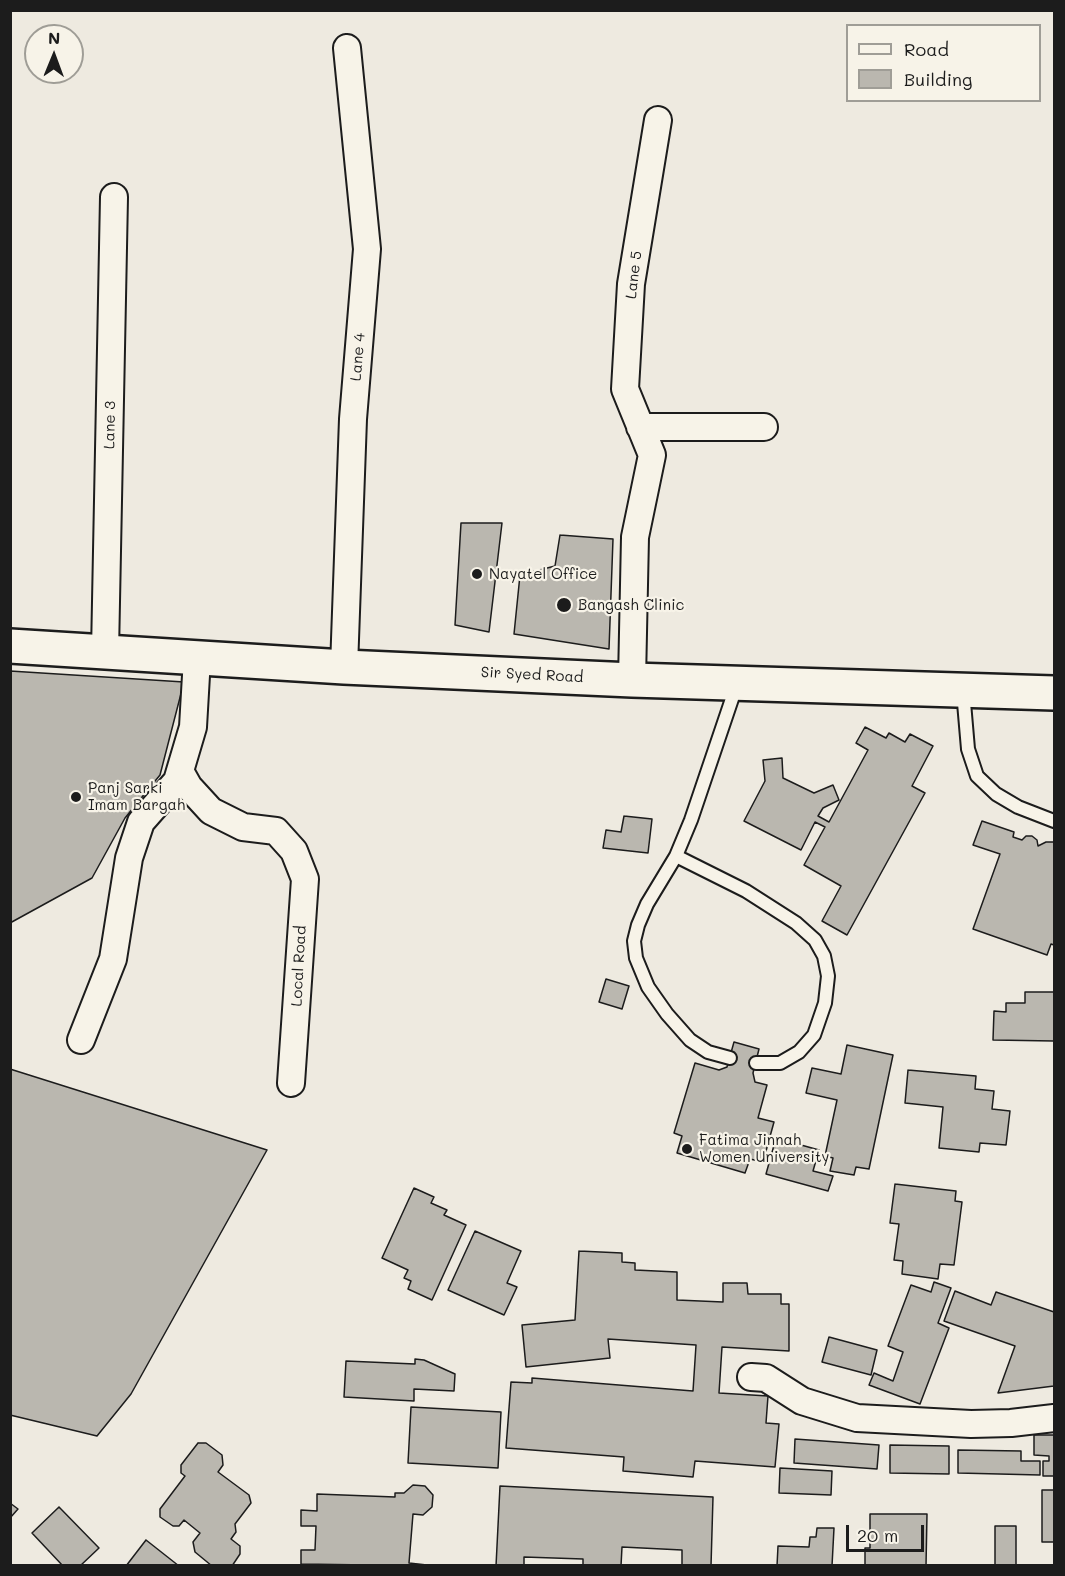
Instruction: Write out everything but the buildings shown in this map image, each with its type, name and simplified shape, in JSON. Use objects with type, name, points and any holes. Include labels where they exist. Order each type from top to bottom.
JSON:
[{"type":"street","name":"Lane 4","points":[[344,667],[353,419],[367,249],[347,48]]},
{"type":"street","name":"Lane 5","points":[[632,680],[635,537],[652,455],[625,389],[631,284],[658,120]]},
{"type":"street","name":"Lane 3","points":[[105,652],[114,197]]},
{"type":"street","points":[[640,427],[764,427]]},
{"type":"street","name":"Sir Syed Road","points":[[10,646],[344,667],[632,680],[1054,693]]},
{"type":"street","points":[[81,1040],[113,959],[129,858],[141,822],[177,782],[193,727],[197,658]]},
{"type":"street","name":"Local Road","points":[[180,771],[189,787],[211,811],[243,827],[276,831],[294,851],[305,879],[291,1083]]},
{"type":"street","points":[[751,1377],[766,1378],[802,1401],[857,1418],[971,1424],[1011,1423],[1054,1418]]},
{"type":"lane","points":[[730,1058],[708,1052],[690,1040],[668,1014],[648,987],[636,958],[634,941],[647,904],[676,856],[691,820],[738,683]]},
{"type":"lane","points":[[963,690],[968,749],[977,776],[996,794],[1018,807],[1054,821]]},
{"type":"lane","points":[[676,856],[746,891],[796,923],[815,940],[824,956],[828,976],[825,1003],[814,1035],[799,1052],[780,1063],[756,1063]]},
{"type":"place","name":"Nayatel Office","points":[[477,574]]},
{"type":"place","name":"Bangash Clinic","points":[[564,605]]},
{"type":"place","name":"Panj Sarki Imam Bargah","points":[[76,797]]},
{"type":"place","name":"Fatima Jinnah Women University","points":[[687,1149]]}]
